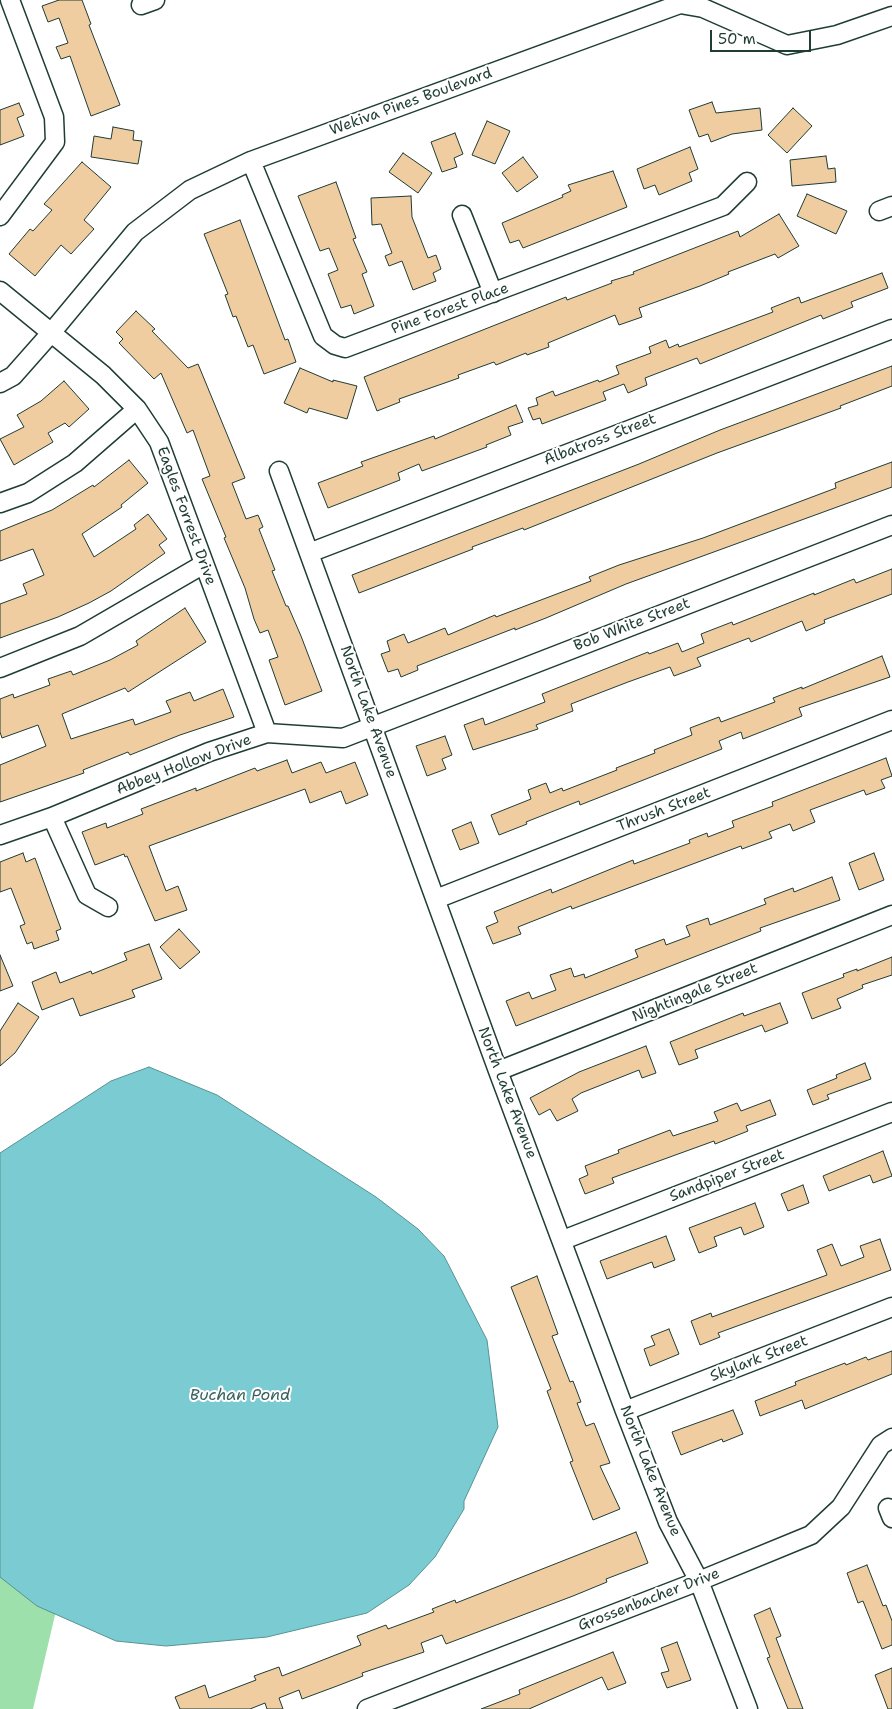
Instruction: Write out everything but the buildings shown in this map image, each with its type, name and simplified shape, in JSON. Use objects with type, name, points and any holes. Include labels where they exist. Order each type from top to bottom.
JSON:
[{"type":"street","points":[[0,216],[45,158],[55,142],[54,117],[10,0]]},
{"type":"street","name":"Wekiva Pines Boulevard","points":[[0,383],[13,376],[135,232],[190,190],[251,161],[680,4],[703,8],[787,45],[837,35],[892,16]]},
{"type":"street","name":"Pine Forest Place","points":[[251,161],[323,336],[334,346],[345,348],[723,206],[747,182]]},
{"type":"street","points":[[462,215],[493,294]]},
{"type":"street","name":"Eagles Forrest Drive","points":[[0,291],[103,375],[136,409],[159,442],[267,733]]},
{"type":"street","name":"Albatross Street","points":[[309,552],[892,329]]},
{"type":"street","points":[[0,503],[28,493],[75,462],[136,409]]},
{"type":"street","name":"North Lake Avenue","points":[[279,471],[498,1070],[668,1522],[699,1581],[748,1709]]},
{"type":"street","name":"Bob White Street","points":[[373,725],[892,525]]},
{"type":"street","points":[[0,668],[80,636],[204,564]]},
{"type":"street","name":"Thrush Street","points":[[436,900],[892,720]]},
{"type":"street","name":"Abbey Hollow Drive","points":[[0,836],[52,817],[208,752],[267,733],[343,738],[373,725]]},
{"type":"street","points":[[52,817],[88,895],[108,907]]},
{"type":"street","name":"Nightingale Street","points":[[498,1070],[892,915]]},
{"type":"street","name":"Sandpiper Street","points":[[563,1240],[892,1112]]},
{"type":"street","name":"Skylark Street","points":[[626,1411],[892,1307]]},
{"type":"street","name":"Grossenbacher Drive","points":[[367,1709],[699,1581],[811,1535],[841,1507],[881,1445],[892,1438]]},
{"type":"green space","points":[[0,1500],[76,1525],[33,1709],[0,1709]]},
{"type":"water","name":"Buchan Pond","points":[[149,1067],[217,1095],[376,1197],[418,1229],[444,1256],[487,1340],[498,1427],[464,1501],[464,1509],[435,1557],[409,1585],[367,1613],[267,1637],[166,1646],[116,1641],[37,1606],[0,1577],[0,1153],[111,1081]]}]
